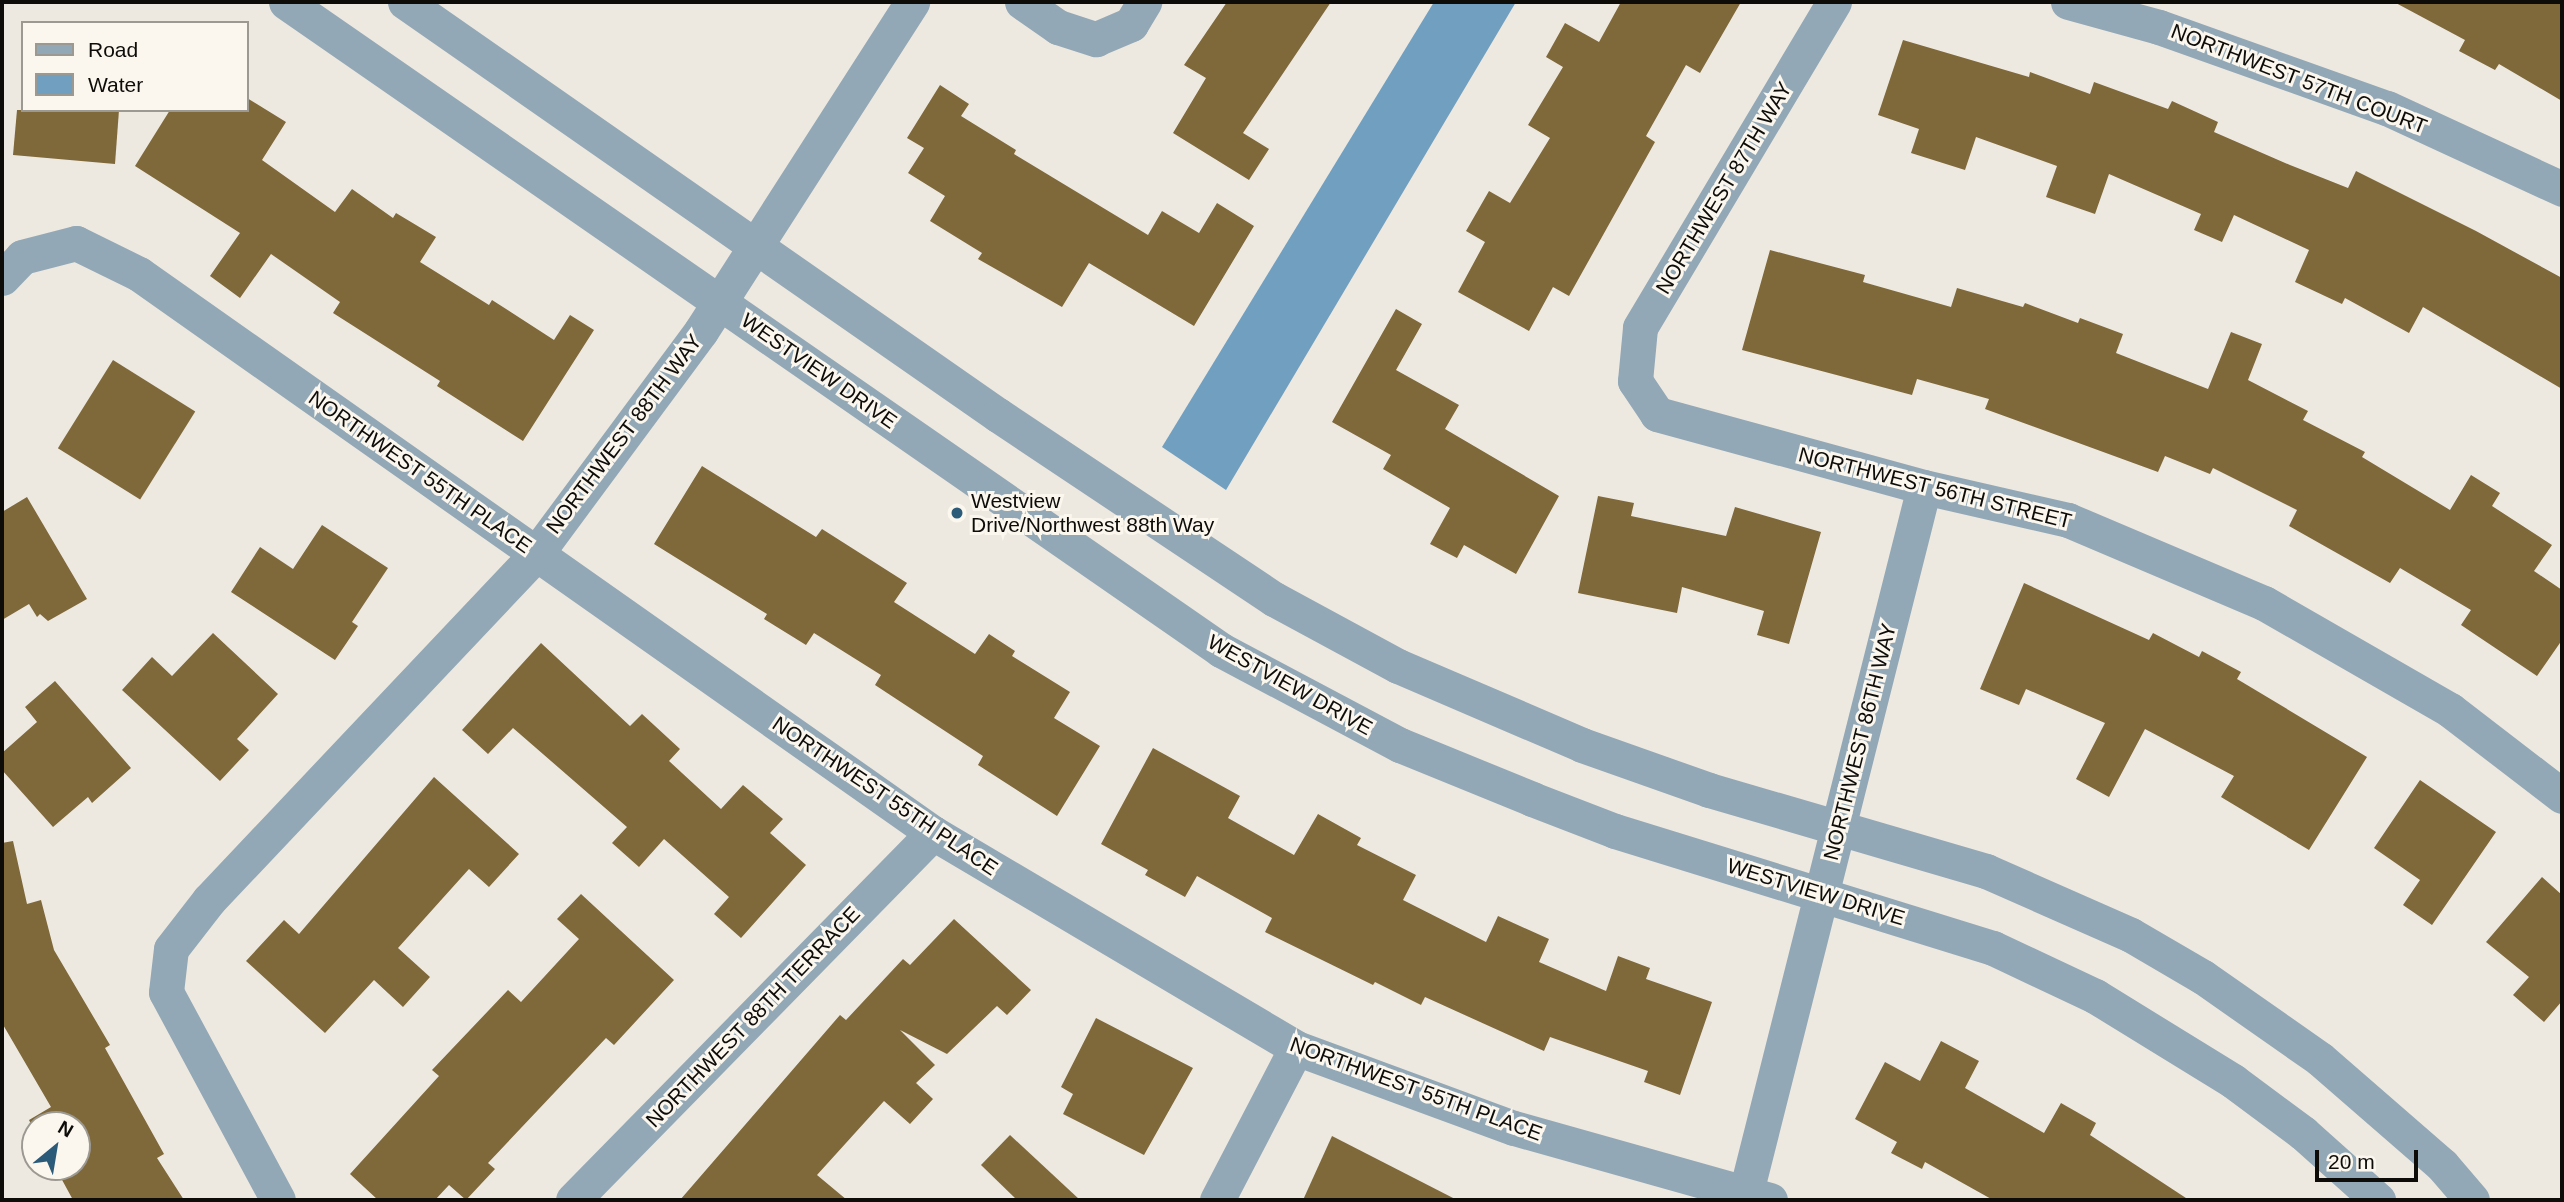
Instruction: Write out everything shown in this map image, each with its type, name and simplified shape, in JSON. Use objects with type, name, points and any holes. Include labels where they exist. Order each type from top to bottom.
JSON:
[{"type":"street","name":"WESTVIEW DRIVE","points":[[286,2],[1221,650],[1400,745],[1532,799],[1615,831],[1993,948],[2095,996],[2233,1081],[2303,1133],[2378,1200]]},
{"type":"street","points":[[405,2],[1167,530],[1273,599],[1398,666],[1582,745],[1709,790],[1986,871],[2131,935],[2203,977],[2320,1059],[2442,1164],[2472,1200]]},
{"type":"street","name":"NORTHWEST 88TH WAY","points":[[278,1200],[166,992],[170,949],[209,900],[536,554],[719,301],[912,2]]},
{"type":"street","points":[[1022,2],[1058,27],[1096,40],[1131,24],[1144,2]]},
{"type":"street","name":"NORTHWEST 87TH WAY","points":[[1635,381],[1640,328],[1834,2]]},
{"type":"street","name":"NORTHWEST 57TH COURT","points":[[2068,2],[2159,27],[2386,108],[2562,189]]},
{"type":"street","name":"NORTHWEST 55TH PLACE","points":[[2,278],[22,257],[76,243],[139,274],[933,833],[1296,1048],[1514,1129],[1753,1198]]},
{"type":"street","name":"NORTHWEST 56TH STREET","points":[[1635,381],[1657,414],[1924,487],[2068,520],[2264,603],[2450,710],[2562,796]]},
{"type":"street","name":"NORTHWEST 86TH WAY","points":[[1753,1198],[1821,893],[1840,827],[1924,487]]},
{"type":"street","name":"NORTHWEST 88TH TERRACE","points":[[573,1200],[933,833]]},
{"type":"street","points":[[1217,1200],[1296,1048]]},
{"type":"water","points":[[1434,2],[1516,2],[1226,490],[1162,447]]},
{"type":"building","points":[[1227,2],[1331,2],[1243,133],[1269,149],[1249,180],[1173,133],[1206,78],[1184,65]]},
{"type":"building","points":[[1621,2],[1741,2],[1700,73],[1686,65],[1646,136],[1655,142],[1569,296],[1553,287],[1529,331],[1458,292],[1485,242],[1466,231],[1489,191],[1510,203],[1550,138],[1528,125],[1563,67],[1546,57],[1565,23],[1599,42]]},
{"type":"building","points":[[2394,2],[2562,2],[2562,101],[2499,64],[2495,70],[2459,51],[2465,40]]},
{"type":"building","points":[[1903,40],[2029,77],[2030,72],[2090,94],[2094,82],[2168,109],[2172,101],[2218,122],[2214,132],[2290,165],[2348,188],[2356,171],[2476,231],[2562,278],[2562,389],[2423,307],[2409,333],[2345,298],[2342,304],[2295,282],[2309,250],[2234,215],[2222,242],[2194,230],[2201,214],[2109,174],[2095,214],[2046,197],[2057,166],[1976,137],[1965,170],[1911,153],[1919,129],[1878,115]]},
{"type":"building","points":[[940,85],[969,104],[961,116],[1016,150],[1014,154],[1148,235],[1162,211],[1199,233],[1217,203],[1254,226],[1194,326],[1089,263],[1062,307],[978,259],[982,253],[930,221],[945,196],[908,173],[924,148],[907,138]]},
{"type":"building","points":[[248,99],[286,122],[262,160],[335,212],[352,189],[393,218],[396,213],[436,237],[420,262],[489,305],[492,300],[554,340],[570,315],[594,330],[523,441],[437,386],[440,381],[333,313],[340,302],[271,254],[240,298],[210,276],[240,233],[135,166],[169,112],[248,112]]},
{"type":"building","points":[[17,110],[119,112],[115,164],[13,155]]},
{"type":"building","points":[[1770,250],[1865,275],[1863,282],[1951,307],[1957,288],[2023,307],[2025,303],[2078,323],[2080,318],[2123,334],[2116,353],[2208,389],[2231,332],[2262,344],[2248,380],[2308,411],[2303,420],[2365,452],[2362,457],[2450,510],[2471,475],[2500,493],[2492,506],[2552,545],[2534,571],[2562,590],[2562,640],[2537,676],[2461,625],[2471,610],[2400,568],[2390,583],[2289,526],[2297,510],[2213,468],[2210,474],[2165,456],[2158,472],[1985,409],[1989,399],[1917,379],[1912,395],[1742,350]]},
{"type":"building","points":[[1396,309],[1422,324],[1396,370],[1459,405],[1445,429],[1559,496],[1516,574],[1464,545],[1457,558],[1430,544],[1450,508],[1383,469],[1391,455],[1332,422]]},
{"type":"building","points":[[113,360],[195,411],[140,500],[58,448]]},
{"type":"building","points":[[702,466],[816,537],[822,529],[907,583],[894,602],[975,654],[989,634],[1015,651],[1012,656],[1070,692],[1054,718],[1100,746],[1057,816],[978,765],[983,756],[875,685],[881,675],[814,633],[806,645],[764,619],[767,614],[654,544]]},
{"type":"building","points":[[1598,496],[1634,503],[1631,516],[1726,536],[1735,507],[1821,532],[1789,644],[1757,635],[1764,611],[1682,587],[1677,613],[1578,593]]},
{"type":"building","points":[[27,497],[87,599],[48,621],[40,614],[37,617],[29,604],[2,620],[2,512]]},
{"type":"building","points":[[322,525],[388,568],[352,622],[358,626],[335,660],[231,592],[260,547],[293,569]]},
{"type":"building","points":[[2024,583],[2149,640],[2153,633],[2199,657],[2202,651],[2241,672],[2237,679],[2367,757],[2309,850],[2221,797],[2234,776],[2145,729],[2109,797],[2076,779],[2105,723],[2026,689],[2019,705],[1980,689]]},
{"type":"building","points":[[213,633],[278,694],[237,739],[249,750],[220,781],[122,690],[152,657],[172,676]]},
{"type":"building","points":[[541,643],[630,726],[642,714],[680,749],[669,761],[721,809],[743,785],[783,819],[770,833],[806,865],[741,938],[714,914],[729,897],[664,839],[639,867],[612,843],[627,827],[513,728],[488,754],[462,730]]},
{"type":"building","points":[[55,681],[131,768],[92,803],[88,797],[53,827],[2,770],[2,753],[37,722],[25,707]]},
{"type":"building","points":[[1153,748],[1240,796],[1228,818],[1294,855],[1318,814],[1361,838],[1357,845],[1416,875],[1403,900],[1486,942],[1498,916],[1549,939],[1539,962],[1606,991],[1618,956],[1650,968],[1646,979],[1712,1002],[1680,1095],[1644,1082],[1648,1071],[1550,1037],[1544,1051],[1425,997],[1421,1005],[1375,982],[1373,985],[1265,932],[1272,918],[1197,876],[1185,897],[1145,875],[1148,870],[1101,844]]},
{"type":"building","points":[[434,777],[519,854],[489,887],[469,869],[398,948],[430,977],[403,1007],[374,980],[325,1033],[246,961],[284,920],[299,934]]},
{"type":"building","points":[[2420,780],[2496,832],[2432,925],[2403,905],[2420,880],[2374,848]]},
{"type":"building","points":[[13,841],[27,904],[41,900],[54,950],[110,1045],[105,1048],[164,1154],[157,1158],[184,1200],[73,1200],[63,1181],[91,1181],[91,1111],[44,1111],[51,1107],[2,1023],[2,843]]},
{"type":"building","points":[[2542,877],[2562,895],[2562,1001],[2544,1022],[2513,995],[2529,977],[2486,942]]},
{"type":"building","points":[[581,894],[674,980],[614,1045],[606,1038],[488,1163],[495,1169],[466,1200],[449,1185],[435,1200],[378,1200],[350,1174],[439,1076],[432,1070],[508,990],[521,1002],[579,939],[557,919]]},
{"type":"building","points":[[954,919],[1031,990],[1007,1015],[997,1006],[947,1054],[900,1030],[935,1065],[916,1083],[933,1099],[910,1124],[884,1101],[817,1175],[847,1200],[680,1200],[840,1015],[846,1020],[903,959],[910,965]]},
{"type":"building","points":[[1096,1018],[1193,1068],[1144,1155],[1063,1114],[1073,1094],[1061,1087]]},
{"type":"building","points":[[1941,1041],[1979,1061],[1965,1088],[2044,1133],[2061,1103],[2096,1123],[2090,1135],[2189,1200],[1993,1200],[1925,1162],[1922,1169],[1891,1153],[1897,1142],[1855,1119],[1885,1062],[1920,1081]]},
{"type":"building","points":[[1010,1135],[1080,1200],[1017,1200],[981,1165]]},
{"type":"building","points":[[1332,1136],[1457,1200],[1303,1200]]},
{"type":"place","name":"Westview Drive/Northwest 88th Way","points":[[957,513]]}]
